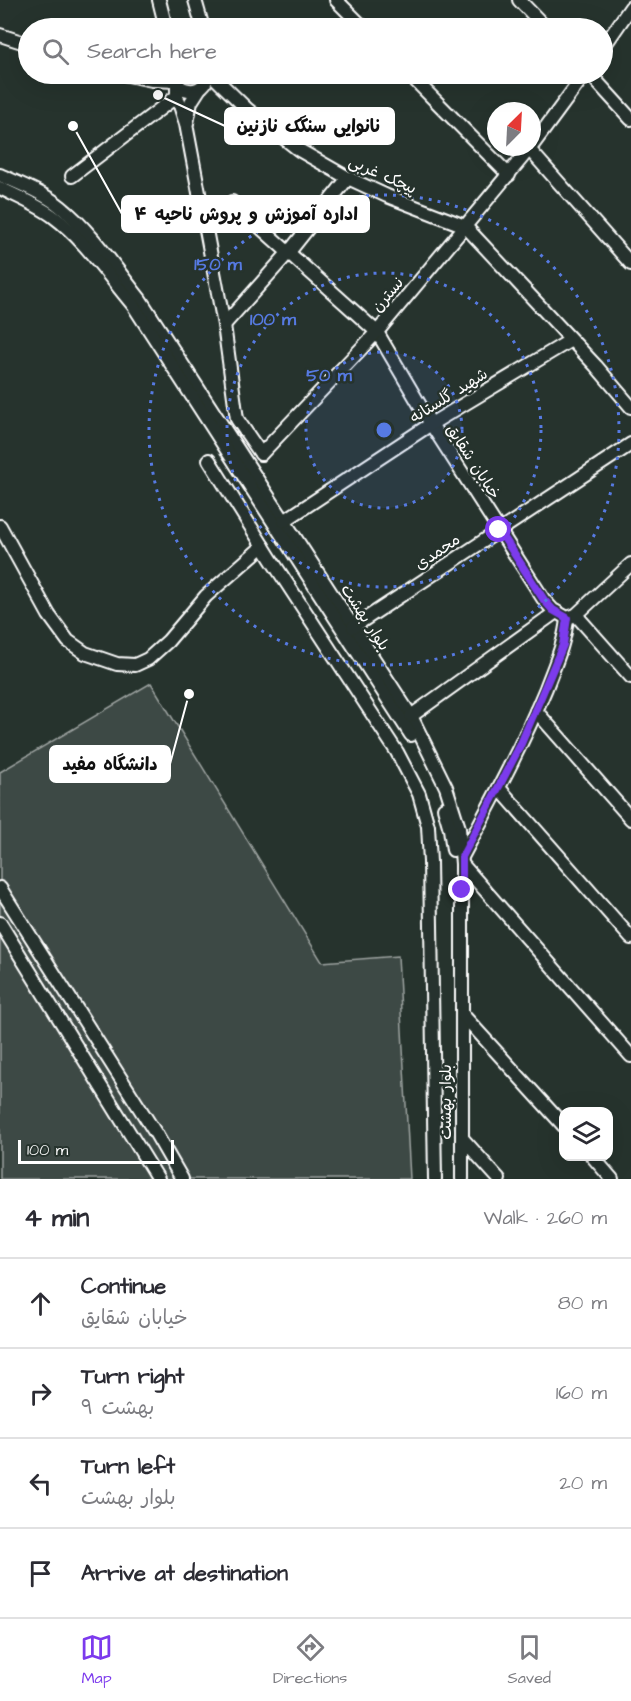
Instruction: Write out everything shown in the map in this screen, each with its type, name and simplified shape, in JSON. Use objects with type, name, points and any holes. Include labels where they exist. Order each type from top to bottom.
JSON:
[{"type":"street","points":[[159,0],[164,18]]},
{"type":"street","points":[[194,0],[198,18]]},
{"type":"street","points":[[336,0],[354,18]]},
{"type":"street","points":[[519,0],[536,18]]},
{"type":"street","points":[[613,34],[631,7]]},
{"type":"street","points":[[0,35],[18,41]]},
{"type":"street","points":[[176,84],[224,325],[237,419],[261,454],[261,484]]},
{"type":"street","points":[[178,84],[190,91],[200,84]]},
{"type":"street","points":[[186,124],[191,102],[204,84]]},
{"type":"street","name":"پیچک غربی","points":[[220,84],[299,150],[348,178],[465,226]]},
{"type":"street","points":[[419,84],[509,175]]},
{"type":"street","name":"نسترن","points":[[541,134],[580,84]]},
{"type":"street","points":[[598,84],[631,119]]},
{"type":"street","points":[[72,176],[177,96]]},
{"type":"street","name":"نسترن","points":[[261,454],[377,332],[524,156]]},
{"type":"street","points":[[539,156],[631,264]]},
{"type":"street","name":"بلوار بهشت","points":[[0,175],[60,206],[73,218],[140,299],[411,716],[446,787],[459,828],[462,860],[462,1179]]},
{"type":"street","points":[[224,325],[289,252],[348,178]]},
{"type":"street","name":"بلوار بهشت","points":[[0,188],[40,208],[62,224],[95,259],[132,305],[403,720],[440,794],[450,829],[455,862],[455,1179]]},
{"type":"street","name":"خیابان شقایق","points":[[232,202],[377,332],[431,424],[544,600],[566,615],[631,677]]},
{"type":"street","points":[[465,226],[631,407]]},
{"type":"street","name":"شهید گلستانه","points":[[284,521],[431,424],[571,340]]},
{"type":"street","points":[[213,412],[237,419]]},
{"type":"street","name":"محمدی","points":[[353,627],[631,444]]},
{"type":"street","points":[[209,460],[397,752],[419,794],[428,826],[433,974],[435,1179]]},
{"type":"street","points":[[0,526],[49,615],[68,641],[85,653],[117,664],[135,665],[148,659],[168,641],[206,596],[263,546]]},
{"type":"street","points":[[411,716],[566,615],[631,564]]},
{"type":"street","points":[[566,615],[563,645],[536,711],[462,860],[631,1056]]},
{"type":"street","points":[[536,711],[631,819]]},
{"type":"street","points":[[499,788],[631,938]]},
{"type":"street","points":[[0,888],[156,1134],[182,1179]]},
{"type":"street","points":[[0,923],[158,1179]]},
{"type":"street","points":[[462,1014],[559,1121]]},
{"type":"street","points":[[462,1138],[499,1179]]},
{"type":"street","points":[[596,1161],[612,1179]]},
{"type":"shaded area","points":[[151,683],[322,962],[398,956],[410,1179],[0,1179],[0,772]]},
{"type":"place","name":"نانوایی سنگک نازنین","points":[[158,95]]},
{"type":"place","name":"اداره آموزش و پروش ناحیه ۴","points":[[73,126]]},
{"type":"place","name":"دانشگاه مفید","points":[[189,694]]},
{"type":"route","points":[[462,890],[462,857],[520,746],[563,645],[566,632],[567,618],[553,610],[544,600],[499,530]]}]
